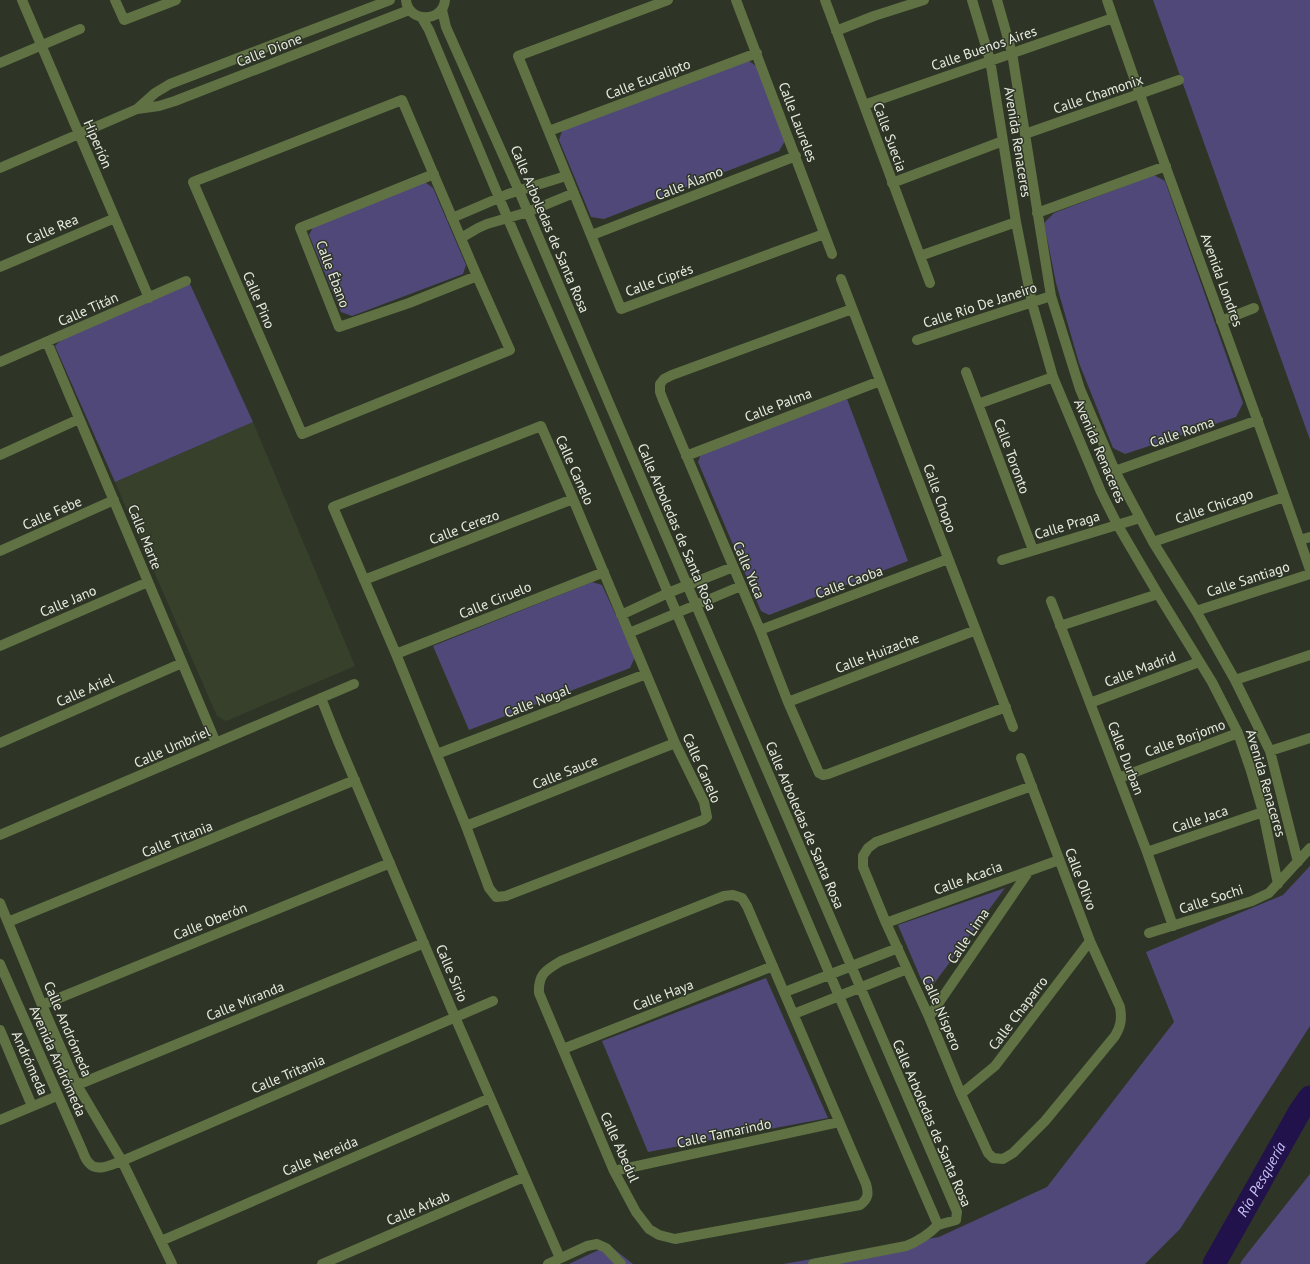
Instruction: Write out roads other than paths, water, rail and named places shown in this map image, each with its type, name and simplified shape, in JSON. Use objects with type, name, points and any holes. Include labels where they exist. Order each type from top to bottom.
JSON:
[{"type":"street","name":"Hiperión","points":[[22,0],[149,298]]},
{"type":"street","points":[[115,0],[124,20],[176,0]]},
{"type":"street","name":"Calle Dione","points":[[137,109],[155,93],[170,84],[390,0]]},
{"type":"street","points":[[406,0],[409,10],[414,15],[422,18],[429,18],[436,15],[446,3]]},
{"type":"street","name":"Calle Ciprés","points":[[668,0],[518,56],[621,309],[824,234]]},
{"type":"street","name":"Calle Laureles","points":[[736,0],[832,254]]},
{"type":"street","name":"Calle Suecia","points":[[824,0],[930,283]]},
{"type":"street","points":[[836,31],[874,16],[924,0]]},
{"type":"street","name":"Avenida Renaceres","points":[[972,0],[990,60],[1016,222],[1032,303],[1054,377],[1100,492],[1158,594],[1215,688],[1238,733],[1263,812],[1278,884]]},
{"type":"street","name":"Avenida Renaceres","points":[[997,0],[1012,53],[1051,296],[1080,389],[1115,471],[1153,542],[1196,611],[1235,680],[1270,751],[1298,862]]},
{"type":"street","name":"Avenida Londres","points":[[1107,0],[1221,321],[1258,420],[1310,570]]},
{"type":"street","name":"Calle Arboledas de Santa Rosa","points":[[446,3],[446,27],[519,190],[523,214],[696,605],[859,988],[957,1212],[956,1220],[938,1225]]},
{"type":"street","name":"Calle Dione","points":[[0,168],[137,109],[159,106],[175,101],[409,10]]},
{"type":"street","points":[[422,18],[429,30],[504,196],[508,219],[938,1225],[919,1242],[906,1246],[813,1264]]},
{"type":"street","name":"Calle Buenos Aires","points":[[864,105],[1113,18]]},
{"type":"street","points":[[0,63],[80,29]]},
{"type":"street","name":"Calle Eucalipto","points":[[549,131],[757,53]]},
{"type":"street","name":"Calle Chamonix","points":[[1026,134],[1179,80]]},
{"type":"street","name":"Calle Pino","points":[[402,100],[452,218],[510,350],[302,434],[193,182],[402,100]]},
{"type":"street","points":[[892,183],[1003,140]]},
{"type":"street","name":"Calle Álamo","points":[[592,235],[796,156]]},
{"type":"street","points":[[1037,213],[1166,166]]},
{"type":"street","name":"Calle Ébano","points":[[434,174],[300,228],[339,327],[409,303],[477,276]]},
{"type":"street","points":[[452,218],[519,190],[566,176]]},
{"type":"street","points":[[461,238],[478,228],[523,214],[574,193]]},
{"type":"street","name":"Calle Rea","points":[[0,267],[115,218]]},
{"type":"street","points":[[920,256],[1016,222]]},
{"type":"street","name":"Calle Chopo","points":[[841,279],[1013,727]]},
{"type":"street","name":"Calle Titán","points":[[0,362],[186,281]]},
{"type":"street","name":"Calle Río De Janeiro","points":[[918,340],[1051,296]]},
{"type":"street","name":"Calle Yuca","points":[[852,308],[672,375],[664,379],[660,384],[660,392],[760,630],[788,702],[819,773],[823,775],[1006,707]]},
{"type":"street","points":[[1221,321],[1254,308]]},
{"type":"street","name":"Calle Marte","points":[[47,342],[216,742]]},
{"type":"street","name":"Calle Toronto","points":[[966,372],[1033,550]]},
{"type":"street","points":[[978,404],[1054,377]]},
{"type":"street","name":"Calle Palma","points":[[686,456],[880,381]]},
{"type":"street","points":[[0,455],[79,419]]},
{"type":"street","name":"Calle Roma","points":[[1115,471],[1258,420]]},
{"type":"street","name":"Calle Canelo","points":[[541,426],[573,498],[675,743],[706,808],[708,817],[501,898],[496,897],[491,892],[466,826],[396,654],[333,507],[541,426]]},
{"type":"street","name":"Calle Chicago","points":[[1153,542],[1284,497]]},
{"type":"street","name":"Calle Cerezo","points":[[364,580],[573,498]]},
{"type":"street","name":"Calle Febe","points":[[0,551],[114,500]]},
{"type":"street","name":"Calle Praga","points":[[1002,560],[1140,518]]},
{"type":"street","points":[[1300,540],[1310,537]]},
{"type":"street","name":"Calle Caoba","points":[[760,630],[948,559]]},
{"type":"street","points":[[621,615],[668,593],[733,567]]},
{"type":"street","name":"Calle Ciruelo","points":[[396,654],[604,572]]},
{"type":"street","name":"Calle Santiago","points":[[1196,611],[1310,574]]},
{"type":"street","name":"Calle Jano","points":[[0,646],[148,582]]},
{"type":"street","points":[[629,633],[741,586]]},
{"type":"street","points":[[1060,626],[1158,594]]},
{"type":"street","name":"Calle Durban","points":[[1051,601],[1148,852],[1173,926]]},
{"type":"street","name":"Calle Huizache","points":[[788,702],[976,630]]},
{"type":"street","points":[[1235,680],[1310,655]]},
{"type":"street","name":"Calle Madrid","points":[[1090,703],[1199,662]]},
{"type":"street","name":"Calle Ariel","points":[[0,743],[182,663]]},
{"type":"street","name":"Calle Nogal","points":[[436,754],[646,674]]},
{"type":"street","name":"Calle Umbriel","points":[[0,835],[354,684]]},
{"type":"street","name":"Calle Sirio","points":[[321,698],[455,1017],[560,1258]]},
{"type":"street","name":"Calle Borjomo","points":[[1119,778],[1238,733]]},
{"type":"street","points":[[1270,751],[1310,738]]},
{"type":"street","name":"Calle Sauce","points":[[466,826],[675,743]]},
{"type":"street","name":"Calle Olivo","points":[[1021,758],[1090,941],[1120,1007]]},
{"type":"street","name":"Calle Titania","points":[[8,922],[355,780]]},
{"type":"street","name":"Calle Níspero","points":[[1032,786],[876,842],[868,848],[863,856],[863,867],[886,923],[929,1017],[961,1094],[988,1153],[993,1158],[1003,1159],[1013,1154],[1045,1121],[1115,1036],[1120,1028],[1122,1018],[1120,1007]]},
{"type":"street","name":"Calle Jaca","points":[[1148,852],[1263,812]]},
{"type":"street","name":"Calle Sochi","points":[[1149,933],[1252,901],[1269,893],[1310,848]]},
{"type":"street","name":"Calle Acacia","points":[[886,923],[1059,860]]},
{"type":"street","name":"Calle Oberón","points":[[42,1005],[390,863]]},
{"type":"street","name":"Calle Lima","points":[[929,1017],[1029,871]]},
{"type":"street","name":"Calle Abedul","points":[[733,895],[742,898],[747,906],[773,966],[868,1191],[868,1196],[860,1205],[675,1239],[659,1235],[649,1229],[636,1212],[614,1171],[539,993],[540,979],[546,970],[561,961],[724,896],[733,895]]},
{"type":"street","name":"Calle Andrómeda","points":[[0,903],[77,1086],[122,1160],[172,1264]]},
{"type":"street","name":"Calle Chaparro","points":[[961,1094],[995,1066],[1090,941]]},
{"type":"street","name":"Calle Miranda","points":[[77,1086],[424,943]]},
{"type":"street","points":[[785,992],[898,948]]},
{"type":"street","name":"Avenida Andrómeda","points":[[0,964],[57,1096],[88,1163],[94,1167]]},
{"type":"street","name":"Calle Haya","points":[[563,1049],[773,966]]},
{"type":"street","points":[[794,1014],[907,969]]},
{"type":"street","name":"Calle Tritania","points":[[94,1167],[104,1167],[122,1160],[493,1001]]},
{"type":"street","name":"Andrómeda","points":[[0,1030],[32,1106],[57,1096]]},
{"type":"street","name":"Calle Nereida","points":[[161,1241],[490,1098]]},
{"type":"street","points":[[0,1120],[32,1106]]},
{"type":"street","name":"Calle Tamarindo","points":[[614,1171],[839,1122]]},
{"type":"street","name":"Calle Arkab","points":[[322,1264],[524,1177]]},
{"type":"street","points":[[548,1264],[587,1246],[597,1244],[606,1248],[621,1264]]},
{"type":"waterway","name":"Río Pesquería","points":[[1214,1264],[1300,1111],[1310,1097]]}]
